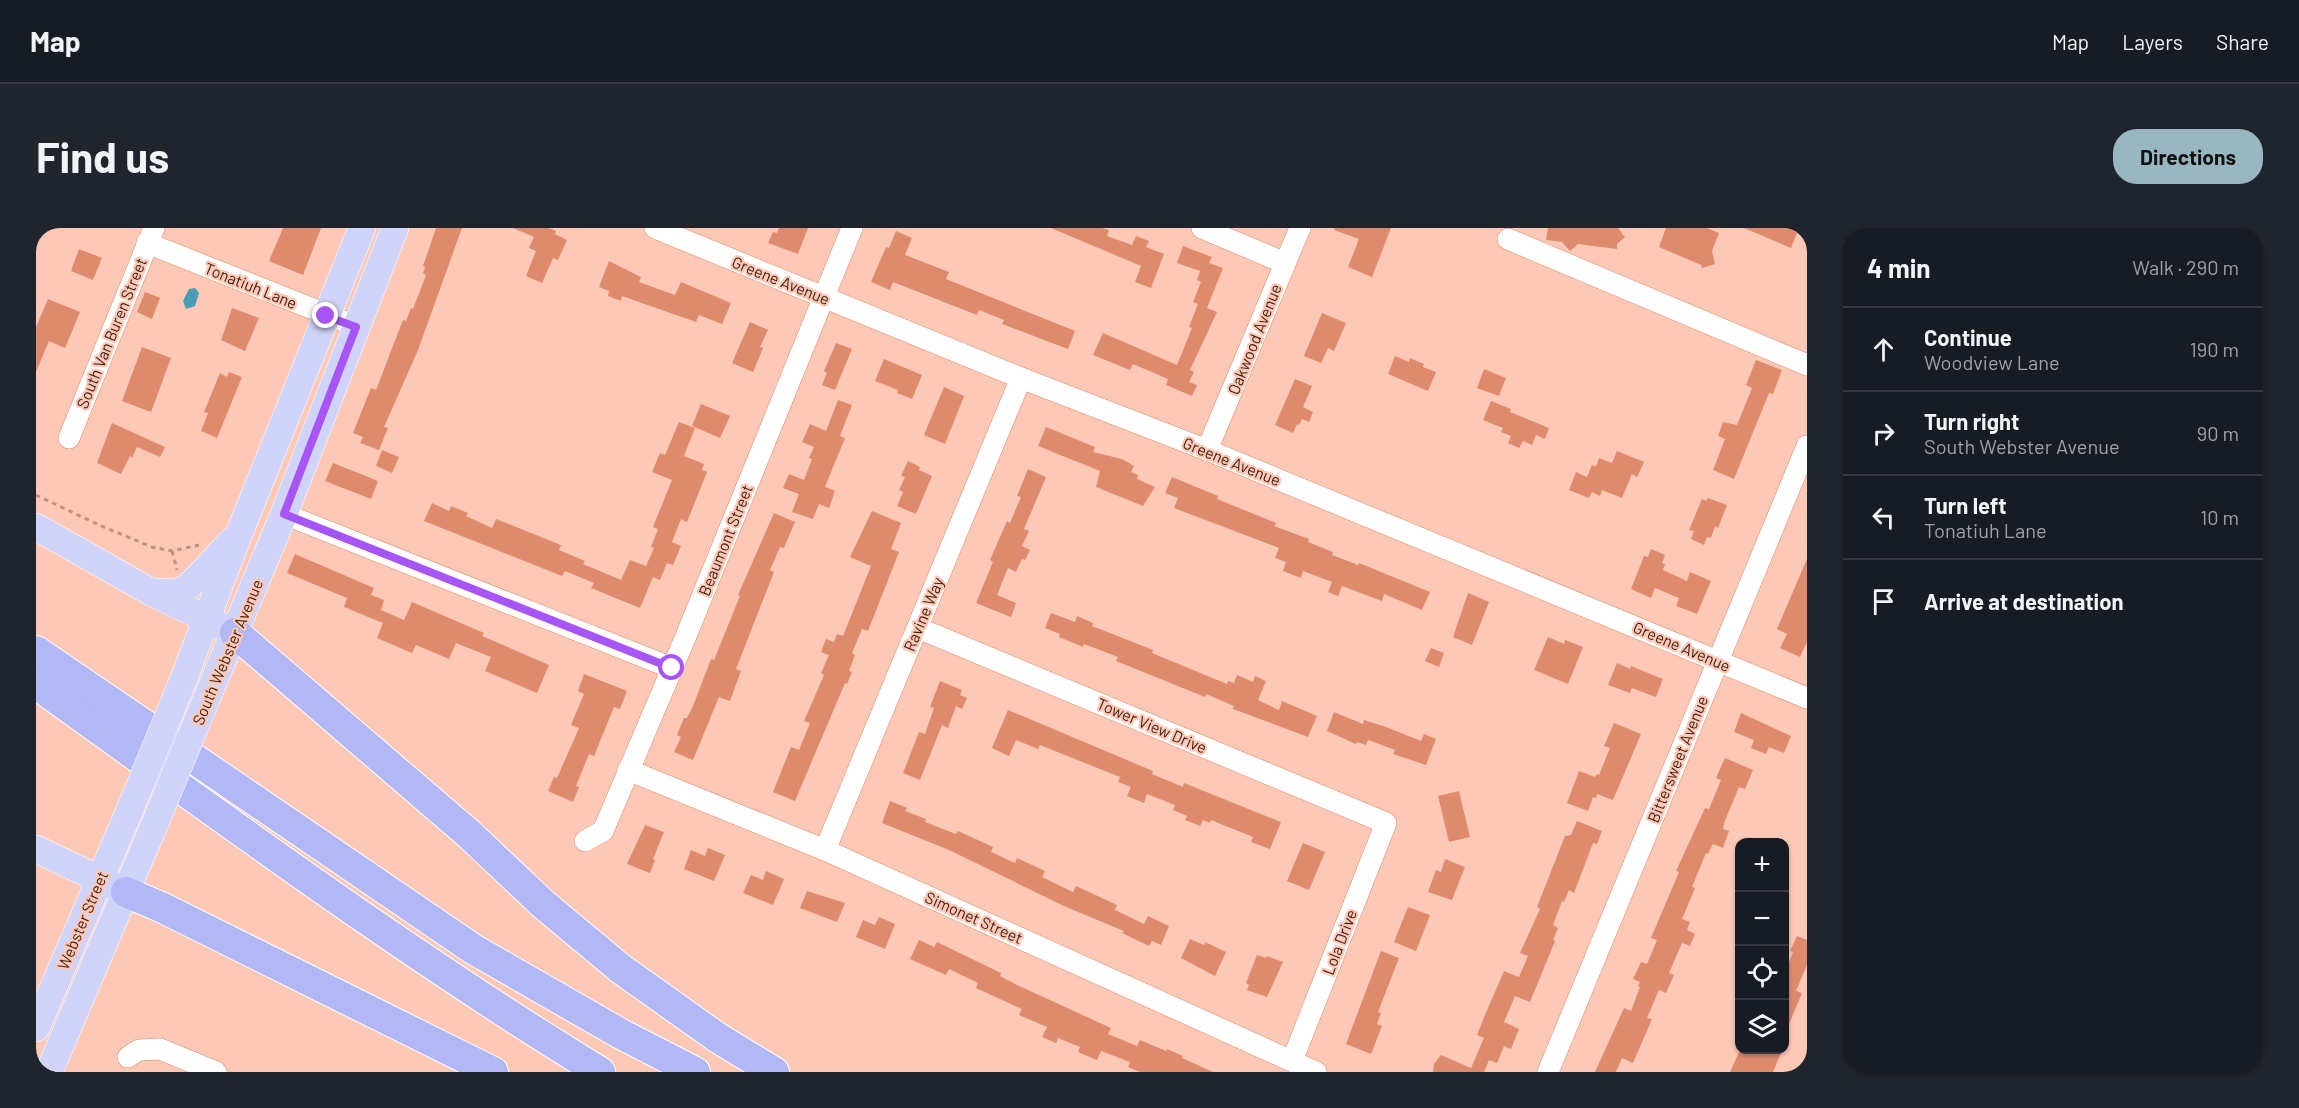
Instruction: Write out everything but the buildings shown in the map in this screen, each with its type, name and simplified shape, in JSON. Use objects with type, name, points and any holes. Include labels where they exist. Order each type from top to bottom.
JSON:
[{"type":"highway","points":[[235,633],[468,834],[543,904],[621,969],[718,1038],[774,1072]]},
{"type":"highway","points":[[36,651],[473,948],[621,1034],[695,1072]]},
{"type":"highway","points":[[36,684],[387,935],[505,1014],[600,1072]]},
{"type":"highway","points":[[126,892],[163,908],[493,1072]]},
{"type":"main road","name":"South Webster Avenue","points":[[129,812],[362,228]]},
{"type":"main road","name":"South Webster Avenue","points":[[49,1072],[284,514],[395,228]]},
{"type":"main road","points":[[36,528],[151,592],[235,633]]},
{"type":"main road","points":[[151,592],[181,591],[190,586],[211,561],[239,534]]},
{"type":"main road","name":"Webster Street","points":[[36,1028],[129,812]]},
{"type":"main road","points":[[36,849],[126,892]]},
{"type":"street","name":"Greene Avenue","points":[[656,228],[1021,378],[1208,450],[1807,698]]},
{"type":"street","name":"Beaumont Street","points":[[585,841],[603,831],[852,228]]},
{"type":"street","points":[[1202,228],[1285,263]]},
{"type":"street","name":"Oakwood Avenue","points":[[1208,450],[1300,228]]},
{"type":"street","name":"Tonatiuh Lane","points":[[150,236],[326,316],[356,327]]},
{"type":"street","name":"South Van Buren Street","points":[[69,438],[150,236]]},
{"type":"street","points":[[1508,239],[1807,365]]},
{"type":"street","name":"Ravine Way","points":[[825,850],[1021,378]]},
{"type":"street","name":"Bittersweet Avenue","points":[[1548,1072],[1807,446]]},
{"type":"street","points":[[284,514],[672,668]]},
{"type":"street","name":"Tower View Drive","points":[[918,628],[1386,823]]},
{"type":"street","name":"Simonet Street","points":[[628,770],[825,850],[1316,1072]]},
{"type":"street","name":"Lola Drive","points":[[1292,1061],[1386,823]]},
{"type":"street","points":[[128,1057],[139,1050],[160,1049],[216,1072]]},
{"type":"path","points":[[36,495],[152,547],[172,551],[203,544]]},
{"type":"path","points":[[172,551],[177,572]]},
{"type":"water","points":[[195,288],[199,293],[195,306],[186,309],[183,301],[189,289]]},
{"type":"route","points":[[326,316],[356,327],[284,514],[672,668]]}]
